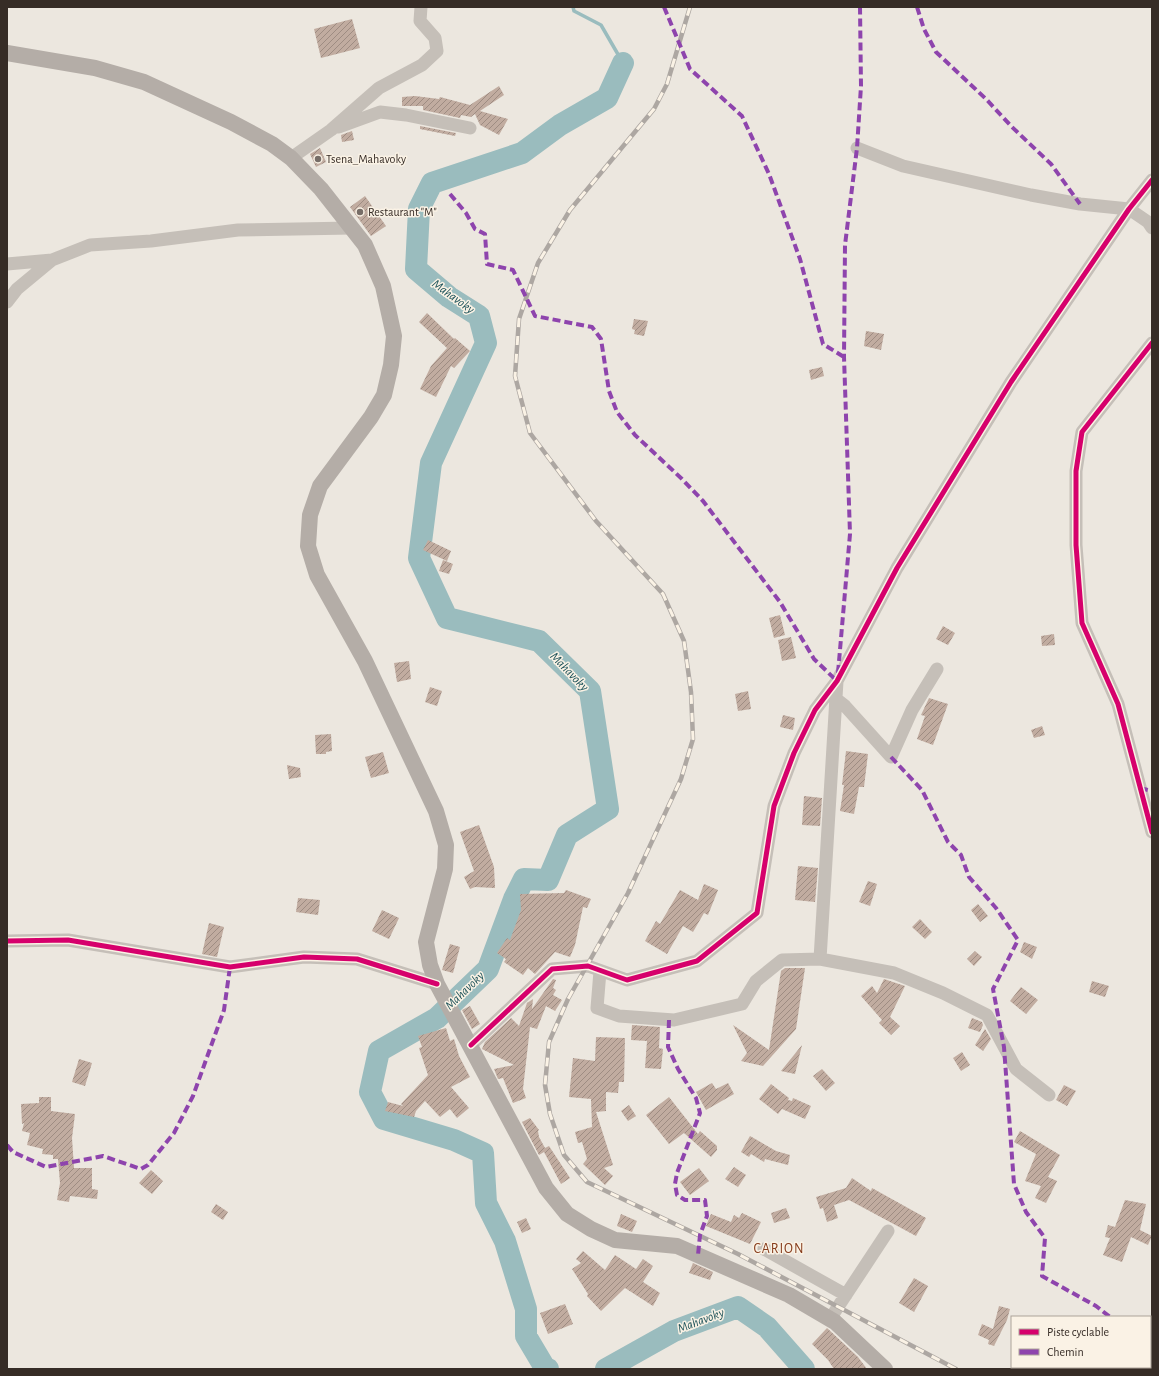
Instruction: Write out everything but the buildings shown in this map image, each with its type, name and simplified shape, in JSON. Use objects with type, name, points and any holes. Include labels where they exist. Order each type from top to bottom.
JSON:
[{"type":"main road","points":[[7,53],[94,68],[144,82],[231,122],[272,144],[291,158],[321,189],[365,245],[383,286],[394,336],[391,365],[384,395],[371,417],[320,486],[310,515],[308,546],[316,575],[365,661],[436,811],[446,845],[445,869],[426,942],[430,965],[437,984],[471,1045],[546,1188],[567,1214],[591,1229],[615,1240],[677,1246],[790,1295],[830,1319],[885,1369]]},
{"type":"street","points":[[291,158],[331,130],[379,88],[422,65],[437,51],[435,38],[420,21],[421,7]]},
{"type":"street","points":[[331,130],[380,112],[406,115],[470,128]]},
{"type":"street","points":[[857,148],[903,166],[1031,195],[1080,204],[1129,209],[1151,224]]},
{"type":"street","points":[[471,1045],[552,968],[588,966],[627,980],[698,961],[757,913],[774,806],[794,753],[815,710],[837,681],[896,568],[1007,389],[1121,223],[1129,209],[1152,180]]},
{"type":"street","points":[[1121,223],[1151,224]]},
{"type":"street","points":[[7,264],[52,260],[90,245],[151,241],[238,230],[352,228]]},
{"type":"street","points":[[7,302],[17,290],[52,260]]},
{"type":"street","points":[[1152,343],[1082,432],[1076,471],[1076,545],[1082,623],[1118,704],[1152,832]]},
{"type":"street","points":[[836,699],[845,706],[891,757],[912,710],[937,669]]},
{"type":"street","points":[[820,959],[837,681]]},
{"type":"street","points":[[7,940],[68,940],[230,967],[304,957],[357,959],[437,984]]},
{"type":"street","points":[[600,971],[597,1008],[619,1016],[674,1020],[742,1004],[756,981],[782,960],[820,959],[894,973],[943,992],[987,1015],[1016,1069],[1049,1095]]},
{"type":"street","points":[[830,1319],[888,1231]]},
{"type":"street","points":[[764,1249],[846,1294]]},
{"type":"waterway","points":[[573,7],[574,11],[601,25],[623,63]]},
{"type":"waterway","name":"Mahavoky","points":[[548,1369],[545,1368],[526,1336],[526,1309],[505,1241],[486,1203],[483,1153],[454,1140],[384,1119],[370,1092],[379,1051],[437,1018],[488,969],[514,899],[524,879],[548,880],[567,835],[608,809],[590,691],[539,641],[447,618],[419,558],[431,463],[486,343],[479,316],[449,297],[416,269],[419,209],[432,183],[522,153],[560,125],[607,98],[623,63]]},
{"type":"waterway","name":"Mahavoky","points":[[606,1369],[674,1331],[738,1307],[767,1327],[804,1369]]},
{"type":"railway","points":[[690,7],[667,84],[654,109],[570,210],[538,263],[519,319],[515,376],[530,433],[596,521],[663,594],[684,641],[691,692],[693,739],[681,779],[628,893],[568,999],[549,1042],[545,1085],[550,1114],[564,1155],[587,1182],[738,1254],[956,1369]]},
{"type":"marked path","points":[[664,7],[690,69],[742,116],[769,174],[800,259],[823,344],[844,357]]},
{"type":"marked path","points":[[838,673],[850,534],[844,357],[845,245],[857,148],[861,86],[860,7]]},
{"type":"marked path","points":[[917,7],[924,29],[936,52],[986,99],[1012,127],[1051,164],[1080,204]]},
{"type":"marked path","points":[[450,194],[466,213],[475,229],[485,234],[487,264],[513,270],[535,316],[592,327],[601,339],[609,391],[617,412],[635,435],[703,501],[780,602],[814,659],[837,681]]},
{"type":"marked path","points":[[891,757],[922,790],[948,842],[961,855],[969,877],[996,908],[1018,940],[993,989],[1004,1047],[1014,1184],[1026,1212],[1045,1238],[1042,1276],[1096,1306],[1109,1316]]},
{"type":"marked path","points":[[1140,788],[1152,791]]},
{"type":"marked path","points":[[7,1145],[13,1152],[46,1167],[103,1156],[141,1169],[148,1165],[174,1133],[193,1096],[224,1010],[230,967]]},
{"type":"marked path","points":[[669,1020],[668,1047],[678,1069],[696,1098],[700,1113],[677,1173],[675,1184],[677,1195],[685,1200],[705,1200],[707,1216],[700,1235],[698,1255]]},
{"type":"cycle path","points":[[471,1045],[552,969],[588,966],[627,980],[697,961],[757,913],[774,806],[794,753],[815,710],[837,681],[897,568],[1011,382],[1129,209],[1152,180]]},
{"type":"cycle path","points":[[1152,343],[1082,432],[1076,471],[1076,545],[1082,623],[1118,704],[1152,832]]},
{"type":"cycle path","points":[[7,941],[68,940],[230,967],[304,957],[357,959],[437,984]]},
{"type":"place","name":"Tsena_Mahavoky","points":[[318,159]]},
{"type":"place","name":"Restaurant \"M\"","points":[[360,212]]},
{"type":"district","name":"CARION","points":[[779,1249]]}]
